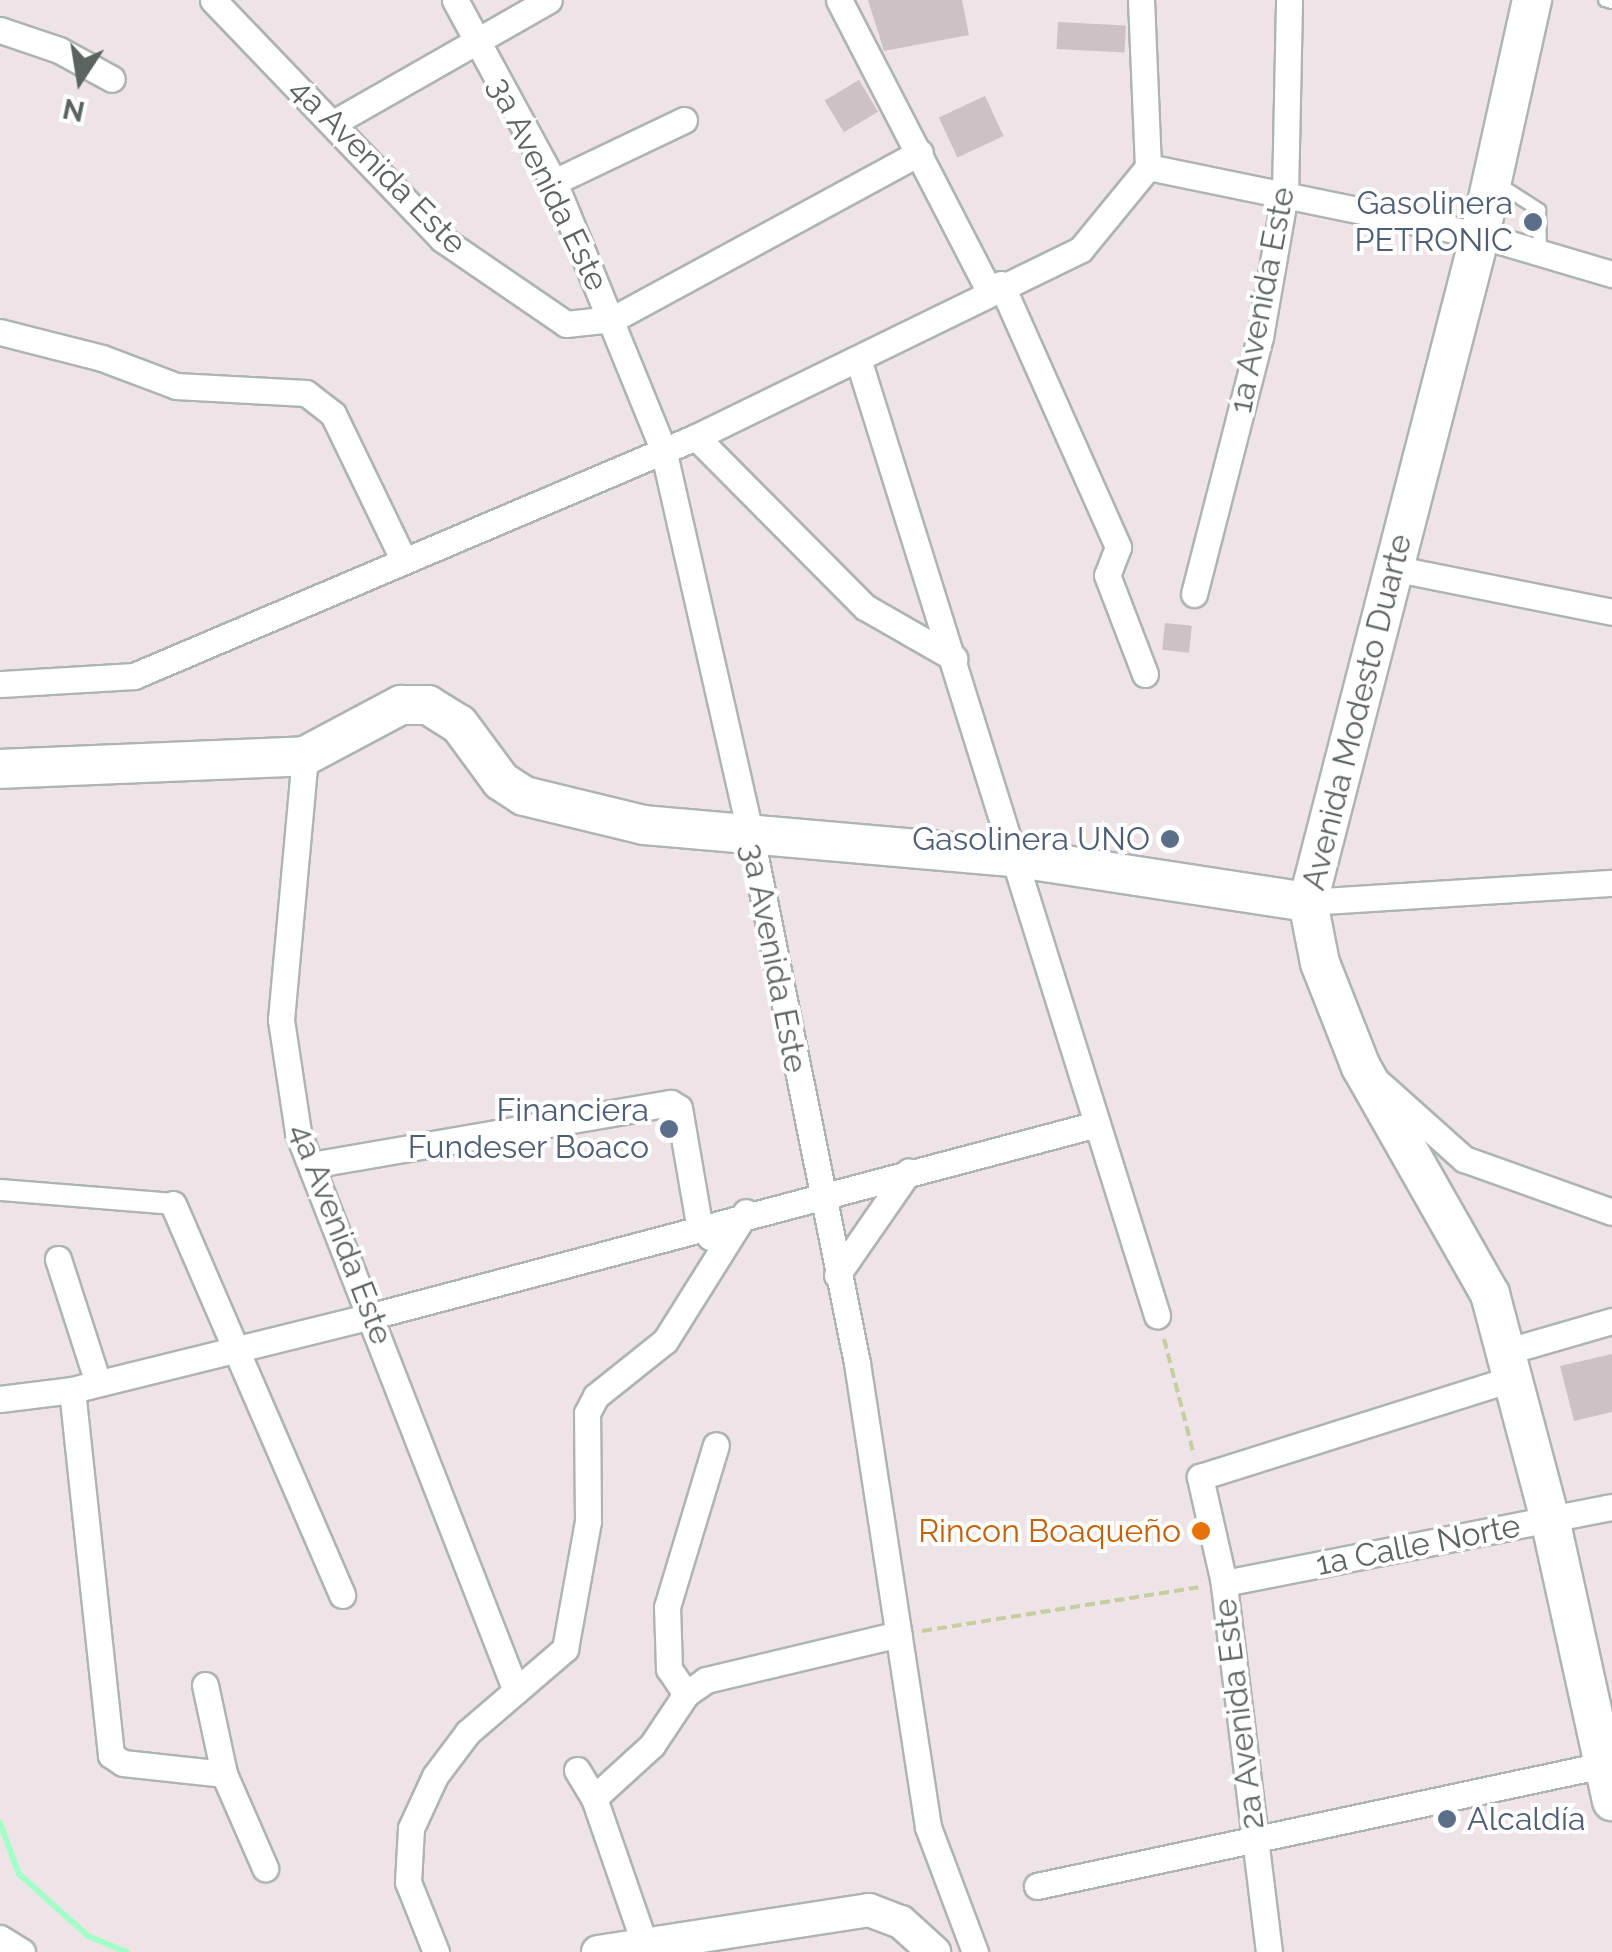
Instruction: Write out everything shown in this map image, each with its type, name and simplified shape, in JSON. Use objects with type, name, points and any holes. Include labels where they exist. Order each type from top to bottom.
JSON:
[{"type":"main road","name":"Avenida Modesto Duarte","points":[[1532,0],[1480,236],[1308,902],[1320,963],[1362,1067],[1474,1264],[1511,1364],[1607,1764],[1612,1801]]},
{"type":"main road","points":[[0,768],[304,756],[401,705],[428,704],[459,724],[501,782],[524,796],[644,825],[750,831],[1019,858],[1308,902]]},
{"type":"street","name":"4a Avenida Este","points":[[213,0],[335,122],[442,239],[566,324],[612,318]]},
{"type":"street","name":"3a Avenida Este","points":[[455,0],[554,182],[663,449],[750,831],[837,1275],[928,1827],[975,1952]]},
{"type":"street","points":[[335,122],[549,0]]},
{"type":"street","points":[[840,0],[995,287],[1118,547],[1107,575],[1145,674]]},
{"type":"street","points":[[0,684],[134,676],[696,436],[860,362],[995,287],[1081,250],[1148,168],[1141,0]]},
{"type":"street","name":"1a Avenida Este","points":[[1194,594],[1260,337],[1286,194],[1289,0]]},
{"type":"street","points":[[0,30],[58,50],[112,80]]},
{"type":"street","points":[[554,182],[684,120]]},
{"type":"street","points":[[612,318],[920,152]]},
{"type":"street","points":[[1148,168],[1480,236],[1612,274]]},
{"type":"street","points":[[0,332],[176,386],[306,393],[333,414],[403,559]]},
{"type":"street","points":[[860,362],[1019,858],[1158,1315]]},
{"type":"street","points":[[696,436],[865,606],[954,658]]},
{"type":"street","points":[[1392,568],[1612,612]]},
{"type":"street","name":"4a Avenida Este","points":[[304,756],[280,1020],[298,1133],[516,1692]]},
{"type":"street","points":[[1308,902],[1612,883]]},
{"type":"street","points":[[1362,1067],[1464,1160],[1612,1212]]},
{"type":"street","points":[[311,1164],[671,1103],[679,1108],[699,1224],[722,1250]]},
{"type":"street","points":[[0,1399],[72,1390],[372,1316],[699,1224],[1097,1124]]},
{"type":"street","points":[[837,1275],[909,1171]]},
{"type":"street","points":[[0,1190],[174,1204],[342,1596]]},
{"type":"street","points":[[436,1952],[408,1882],[411,1828],[435,1776],[468,1732],[565,1649],[578,1606],[588,1521],[587,1413],[596,1396],[665,1341],[746,1212]]},
{"type":"street","points":[[58,1259],[98,1383]]},
{"type":"street","points":[[1198,1468],[1511,1364],[1612,1322]]},
{"type":"street","points":[[72,1390],[111,1755],[122,1763],[224,1774]]},
{"type":"street","points":[[686,1694],[668,1669],[667,1607],[716,1445]]},
{"type":"street","name":"2a Avenida Este","points":[[1198,1468],[1224,1583],[1269,1952]]},
{"type":"street","name":"1a Calle Norte","points":[[1224,1583],[1612,1508]]},
{"type":"street","points":[[594,1798],[652,1746],[686,1694],[706,1680],[899,1634]]},
{"type":"street","points":[[206,1685],[224,1774],[265,1868]]},
{"type":"street","points":[[1037,1886],[1607,1764]]},
{"type":"street","points":[[577,1770],[594,1798],[644,1942]]},
{"type":"street","points":[[598,1952],[868,1910],[901,1922],[934,1952]]},
{"type":"street","points":[[0,1938],[22,1952]]},
{"type":"lane","points":[[1492,180],[1539,210],[1540,253]]},
{"type":"path","points":[[1158,1315],[1198,1468]]},
{"type":"path","points":[[899,1634],[1182,1590]]},
{"type":"building","points":[[868,0],[962,0],[969,35],[884,51]]},
{"type":"building","points":[[1058,22],[1126,26],[1124,53],[1057,49]]},
{"type":"building","points":[[859,80],[878,112],[844,132],[825,101]]},
{"type":"building","points":[[985,96],[1004,136],[957,157],[939,118]]},
{"type":"building","points":[[1165,623],[1192,626],[1189,653],[1162,650]]},
{"type":"building","points":[[1612,1354],[1612,1412],[1574,1421],[1560,1366]]},
{"type":"waterway","points":[[0,1823],[19,1874],[88,1936],[127,1952]]},
{"type":"place","name":"Gasolinera PETRONIC","points":[[1533,222]]},
{"type":"place","name":"Gasolinera UNO","points":[[1170,839]]},
{"type":"place","name":"Financiera Fundeser Boaco","points":[[669,1129]]},
{"type":"place","name":"Rincon Boaqueño","points":[[1201,1531]]},
{"type":"place","name":"Alcaldía","points":[[1447,1819]]}]
